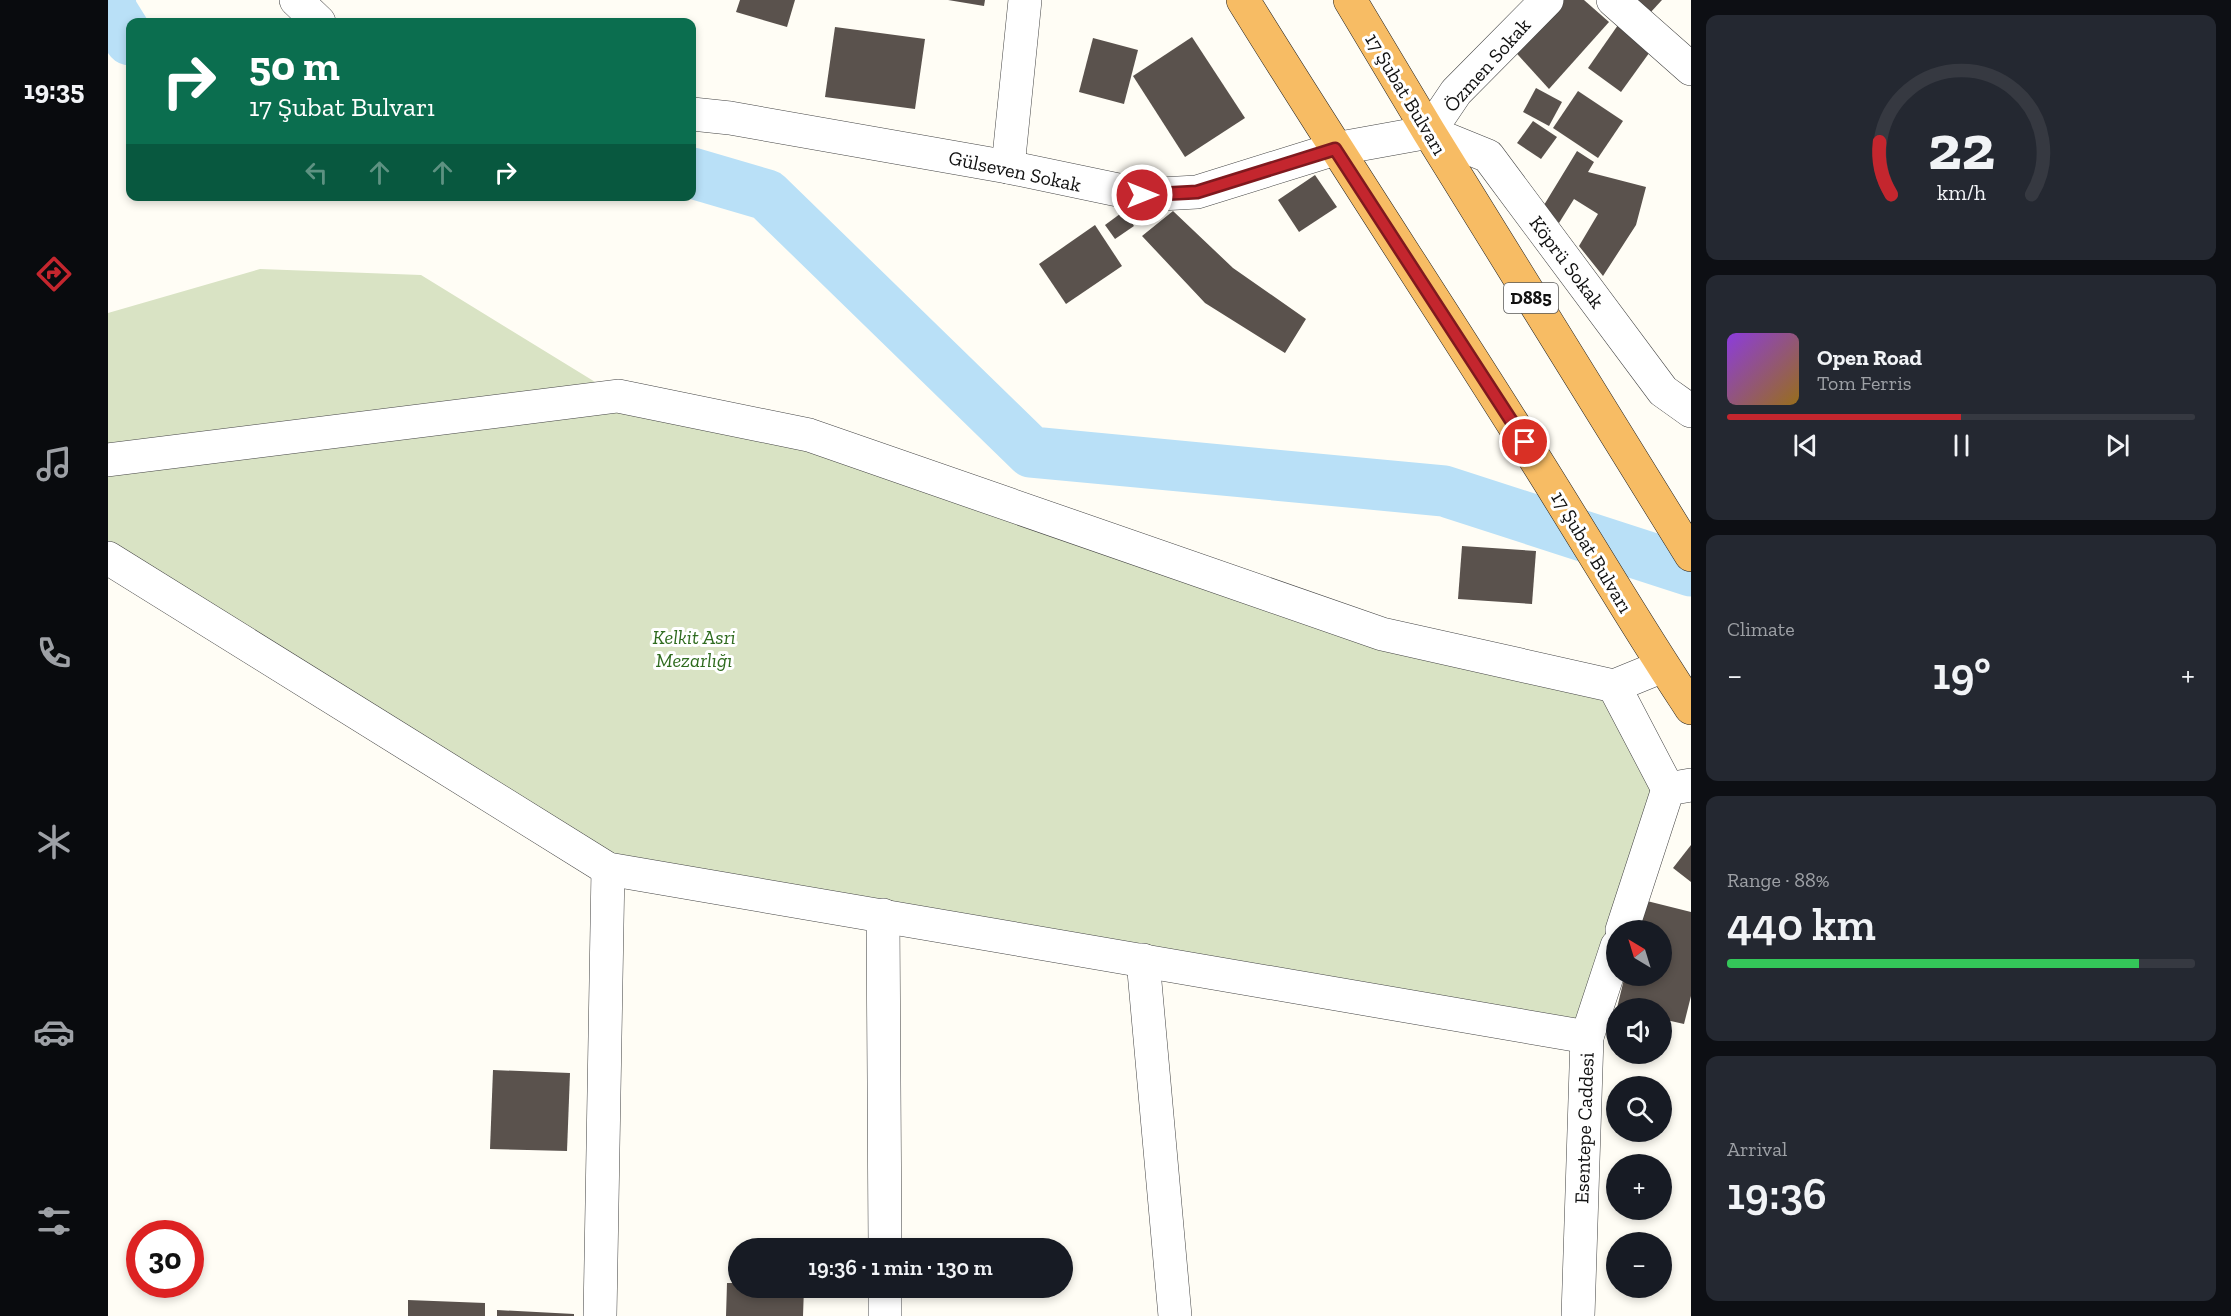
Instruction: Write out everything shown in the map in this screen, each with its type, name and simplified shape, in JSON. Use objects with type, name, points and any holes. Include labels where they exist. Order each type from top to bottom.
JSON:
[{"type":"highway","name":"17 Şubat Bulvarı","points":[[1243,0],[1335,149],[1525,442],[1657,658],[1691,708]]},
{"type":"highway","name":"17 Şubat Bulvarı","points":[[1350,0],[1691,555]]},
{"type":"street","points":[[296,0],[315,18]]},
{"type":"street","points":[[1008,167],[1025,0]]},
{"type":"street","name":"Özmen Sokak","points":[[1429,132],[1456,92],[1547,0]]},
{"type":"street","points":[[1613,0],[1691,69]]},
{"type":"street","name":"Gülseven Sokak","points":[[696,114],[730,118],[1008,167],[1109,190],[1142,195],[1197,192],[1335,149],[1429,132]]},
{"type":"street","name":"Köprü Sokak","points":[[1429,132],[1488,156],[1663,391],[1691,411]]},
{"type":"street","points":[[108,460],[618,396],[810,435],[1382,634],[1614,686],[1679,787],[1626,920]]},
{"type":"street","points":[[108,558],[608,870],[883,915],[1587,1037]]},
{"type":"street","points":[[1614,686],[1657,658]]},
{"type":"street","points":[[600,1316],[608,870]]},
{"type":"street","points":[[883,915],[885,1238]]},
{"type":"street","points":[[1143,960],[1174,1316]]},
{"type":"street","name":"Esentepe Caddesi","points":[[1581,1315],[1587,1037],[1606,979]]},
{"type":"street","points":[[885,1298],[885,1316]]},
{"type":"green space","name":"Kelkit Asri Mezarlığı","points":[[260,269],[421,275],[618,396],[810,435],[1382,634],[1614,686],[1668,789],[1625,920],[1606,920],[1606,979],[1587,1037],[608,869],[108,558],[108,313]]},
{"type":"building","points":[[740,0],[795,0],[787,27],[736,12]]},
{"type":"building","points":[[948,0],[985,0],[984,6]]},
{"type":"building","points":[[1558,0],[1584,0],[1609,22],[1549,89],[1510,46]]},
{"type":"building","points":[[1637,0],[1662,0],[1650,13]]},
{"type":"building","points":[[1618,25],[1652,49],[1621,92],[1588,68]]},
{"type":"building","points":[[835,27],[925,39],[915,109],[825,97]]},
{"type":"building","points":[[1192,37],[1245,118],[1185,157],[1133,76]]},
{"type":"building","points":[[1093,38],[1138,50],[1124,104],[1079,92]]},
{"type":"building","points":[[1536,88],[1562,102],[1549,126],[1523,112]]},
{"type":"building","points":[[1578,91],[1623,121],[1598,158],[1553,128]]},
{"type":"building","points":[[1533,121],[1557,137],[1541,159],[1517,143]]},
{"type":"building","points":[[1577,151],[1594,162],[1588,172],[1646,187],[1636,225],[1603,276],[1579,246],[1598,214],[1574,199],[1559,223],[1544,205]]},
{"type":"building","points":[[1315,175],[1337,207],[1299,232],[1278,200]]},
{"type":"building","points":[[1124,211],[1134,226],[1115,239],[1105,225]]},
{"type":"building","points":[[1173,211],[1233,268],[1306,319],[1285,353],[1205,303],[1142,236]]},
{"type":"building","points":[[1095,225],[1122,266],[1066,304],[1039,264]]},
{"type":"building","points":[[1462,546],[1536,551],[1532,604],[1458,599]]},
{"type":"building","points":[[1691,845],[1691,882],[1673,868]]},
{"type":"building","points":[[1643,900],[1691,912],[1691,996],[1684,1024],[1672,1021],[1672,998],[1619,998],[1622,986],[1672,986],[1672,920],[1638,920]]},
{"type":"building","points":[[493,1070],[570,1073],[567,1151],[490,1149]]},
{"type":"building","points":[[727,1283],[728,1298],[804,1298],[803,1316],[726,1316]]},
{"type":"building","points":[[408,1300],[485,1303],[485,1316],[408,1316]]},
{"type":"building","points":[[497,1310],[574,1314],[574,1316],[497,1316]]},
{"type":"waterway","points":[[110,0],[112,11],[126,34]]},
{"type":"waterway","points":[[696,174],[767,195],[1031,452],[1444,491],[1691,571]]},
{"type":"route","points":[[1142,195],[1197,192],[1335,149],[1525,442]]}]
